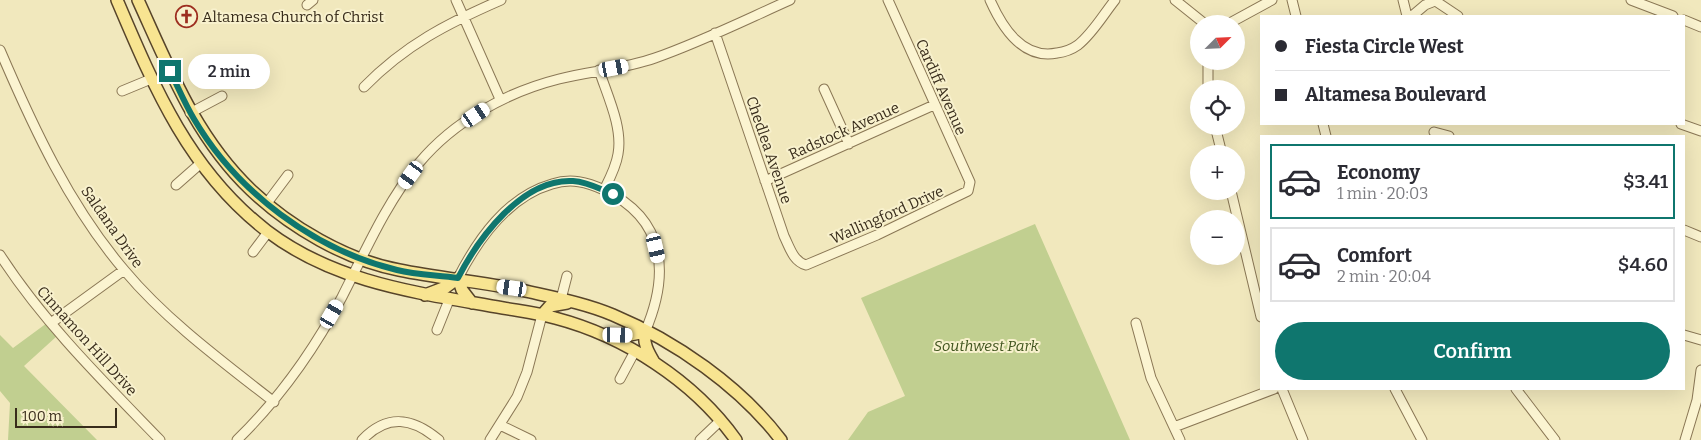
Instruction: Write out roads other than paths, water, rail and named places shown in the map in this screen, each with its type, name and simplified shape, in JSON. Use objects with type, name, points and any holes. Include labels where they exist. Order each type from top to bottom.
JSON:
[{"type":"main road","points":[[117,0],[172,122],[201,163],[221,187],[268,232],[322,264],[352,276],[424,295],[542,315],[602,334],[656,364],[690,390],[736,440]]},
{"type":"main road","points":[[125,19],[141,5],[190,112],[206,138],[236,173],[266,203],[308,232],[361,258],[398,270],[458,278],[530,292],[561,299],[612,315],[681,352],[714,376],[751,407],[781,440]]},
{"type":"main road","points":[[221,187],[236,173]]},
{"type":"main road","points":[[424,295],[446,287],[458,278]]},
{"type":"main road","points":[[458,278],[462,290],[472,303]]},
{"type":"main road","points":[[530,292],[540,305],[542,315]]},
{"type":"main road","points":[[542,315],[550,306],[559,303],[575,303]]},
{"type":"main road","points":[[602,334],[630,335],[645,332]]},
{"type":"main road","points":[[645,332],[644,337],[648,351],[656,364]]},
{"type":"street","points":[[456,0],[500,99]]},
{"type":"street","points":[[364,87],[396,56],[430,34],[463,16],[501,0]]},
{"type":"street","points":[[238,440],[274,402],[306,359],[384,214],[419,163],[442,140],[500,99],[558,79],[654,59],[790,0]]},
{"type":"street","name":"Cardiff Avenue","points":[[888,0],[969,184]]},
{"type":"street","points":[[990,0],[999,19],[1018,42],[1028,50],[1050,55],[1068,51],[1086,38],[1115,0]]},
{"type":"street","points":[[1175,0],[1194,15]]},
{"type":"street","points":[[1244,15],[1272,0]]},
{"type":"street","points":[[1292,0],[1296,15]]},
{"type":"street","points":[[1403,0],[1407,15]]},
{"type":"street","points":[[1413,15],[1425,5],[1435,0],[1457,15]]},
{"type":"street","points":[[1631,0],[1671,15]]},
{"type":"street","points":[[1685,20],[1701,27]]},
{"type":"street","name":"Chedlea Avenue","points":[[715,33],[784,236],[798,263],[810,264]]},
{"type":"street","name":"Saldana Drive","points":[[0,50],[24,107],[48,154],[70,192],[124,270],[157,304],[204,346],[274,402]]},
{"type":"street","points":[[599,70],[613,116],[619,152],[615,168],[604,190]]},
{"type":"street","points":[[122,91],[151,79]]},
{"type":"street","points":[[824,90],[849,144]]},
{"type":"street","points":[[190,112],[222,96]]},
{"type":"street","name":"Radstock Avenue","points":[[764,181],[934,106]]},
{"type":"street","points":[[1683,125],[1701,131]]},
{"type":"street","points":[[1434,131],[1446,135]]},
{"type":"street","points":[[176,185],[201,163]]},
{"type":"street","points":[[266,203],[288,175]]},
{"type":"street","points":[[458,278],[468,258],[492,224],[526,197],[552,184],[572,181],[587,183],[628,202],[647,226],[656,248],[661,269],[660,284],[655,309],[645,332]]},
{"type":"street","name":"Wallingford Drive","points":[[810,264],[965,194],[968,191],[969,184]]},
{"type":"street","points":[[1233,200],[1260,313]]},
{"type":"street","points":[[1685,230],[1701,237]]},
{"type":"street","points":[[253,252],[268,232]]},
{"type":"street","name":"Cinnamon Hill Drive","points":[[0,255],[3,266],[51,323],[120,400],[160,440]]},
{"type":"street","points":[[51,323],[124,270]]},
{"type":"street","points":[[561,299],[567,276]]},
{"type":"street","points":[[437,330],[449,300]]},
{"type":"street","points":[[490,440],[517,397],[527,372],[542,315]]},
{"type":"street","points":[[1136,323],[1151,378],[1180,440]]},
{"type":"street","points":[[1685,334],[1701,340]]},
{"type":"street","points":[[620,379],[635,351]]},
{"type":"street","points":[[1685,440],[1696,400],[1701,370]]},
{"type":"street","points":[[1174,428],[1271,390]]},
{"type":"street","points":[[1282,390],[1303,440]]},
{"type":"street","points":[[1396,390],[1422,440]]},
{"type":"street","points":[[1517,390],[1555,440]]},
{"type":"street","points":[[362,440],[377,428],[400,421],[418,425],[440,440]]},
{"type":"street","points":[[700,440],[720,421]]},
{"type":"street","points":[[500,425],[531,440]]},
{"type":"place","name":"Altamesa Church of Christ","points":[[186,17]]},
{"type":"park label","name":"Southwest Park","points":[[986,346]]}]
